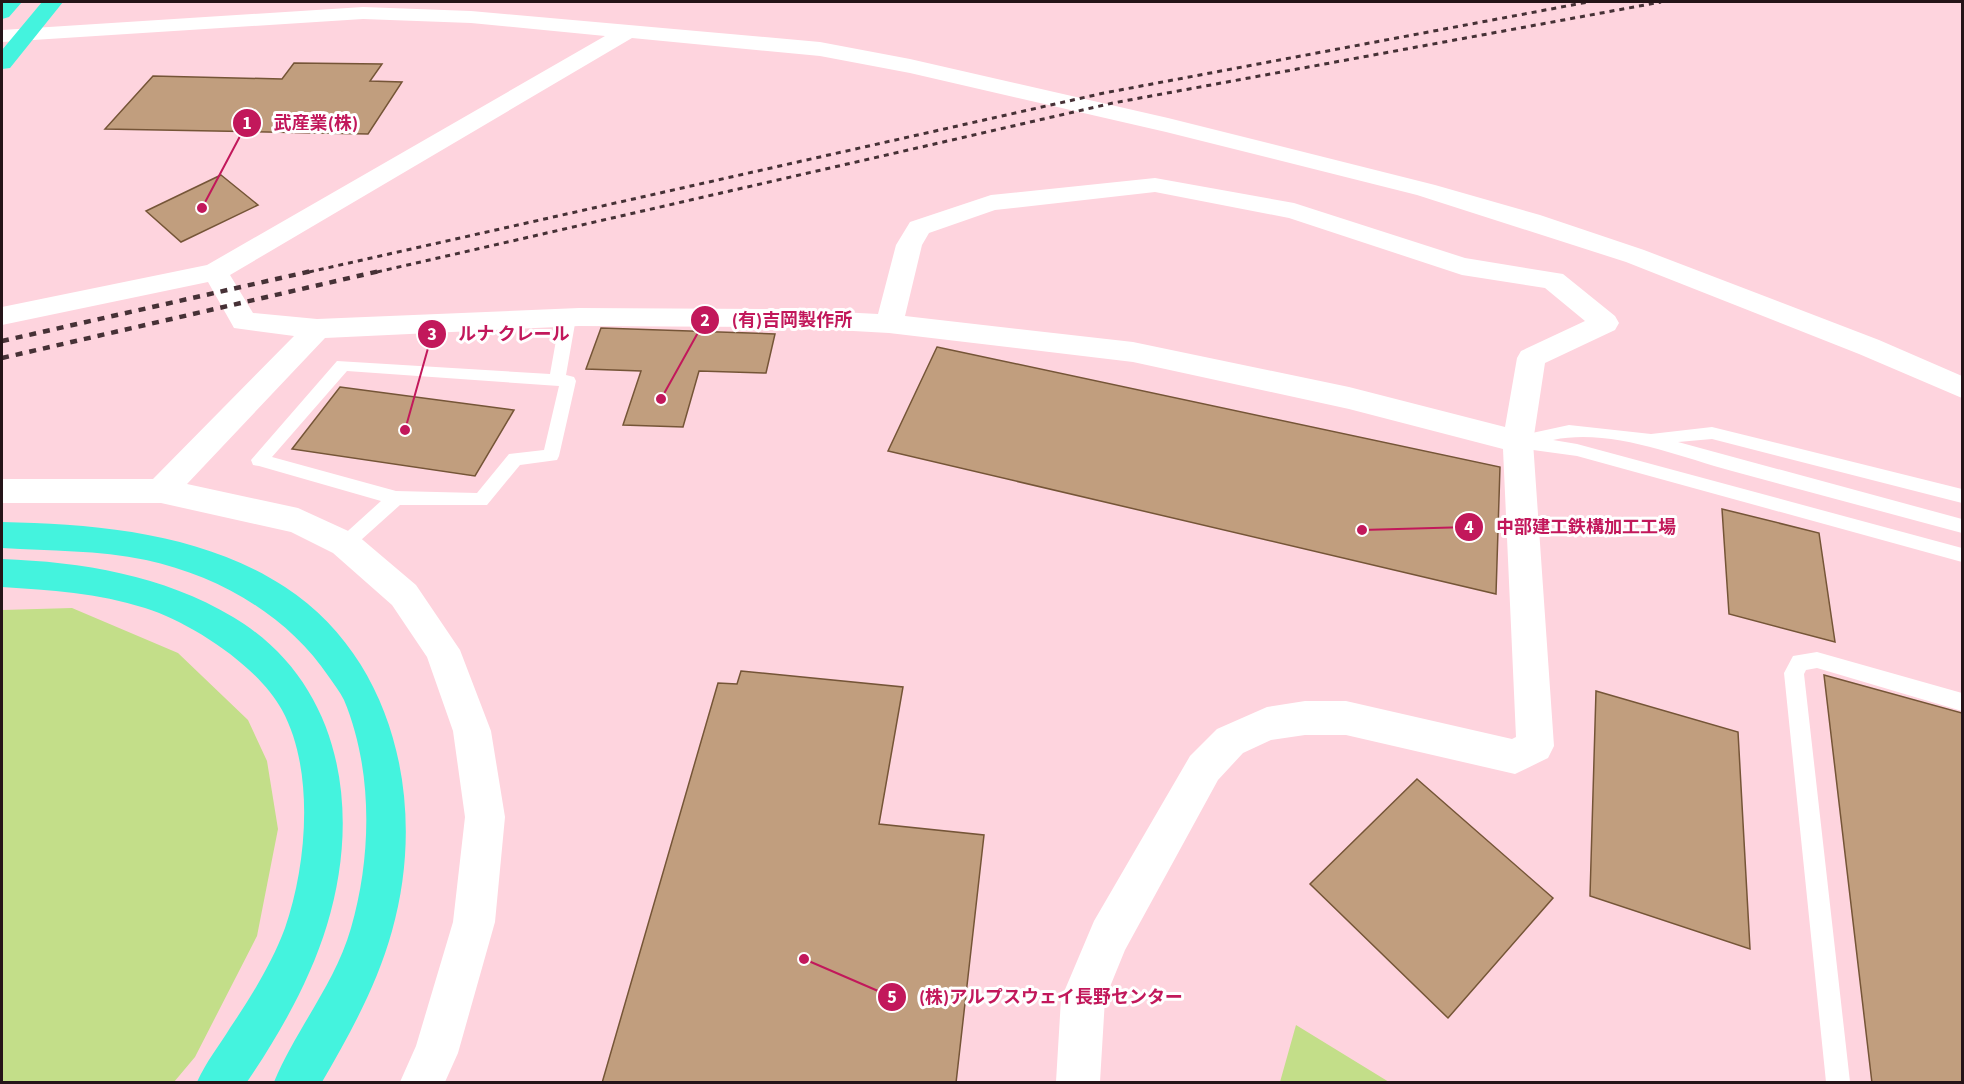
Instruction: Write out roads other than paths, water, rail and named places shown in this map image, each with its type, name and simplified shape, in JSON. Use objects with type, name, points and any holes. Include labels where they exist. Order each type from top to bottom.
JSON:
[{"type":"highway","points":[[2,13],[12,2]]},
{"type":"highway","points":[[3,52],[53,2]]},
{"type":"highway","points":[[2,535],[93,538],[150,548],[206,562],[256,586],[302,617],[338,656],[367,703],[381,757],[387,811],[383,874],[368,941],[337,1014],[297,1083]]},
{"type":"highway","points":[[2,573],[65,577],[117,586],[170,603],[221,627],[263,659],[296,701],[313,746],[324,794],[323,849],[312,908],[285,975],[245,1047],[220,1083]]},
{"type":"street","points":[[3,52],[363,13],[471,17],[820,49],[898,63],[1168,125],[1426,190],[1531,221],[1635,256],[1869,347],[1962,388]]},
{"type":"street","points":[[2,316],[214,272],[627,32]]},
{"type":"street","points":[[889,324],[909,245],[920,228],[991,203],[1155,185],[1294,211],[1462,266],[1553,280],[1605,323],[1532,358],[1518,442],[1535,747],[1515,757],[1346,718],[1305,718],[1268,724],[1230,741],[1204,768],[1109,936],[1083,999],[1078,1083]]},
{"type":"street","points":[[214,272],[244,321],[318,329],[568,318],[782,318],[889,324],[1133,352],[1349,398],[1518,442]]},
{"type":"street","points":[[161,491],[318,329]]},
{"type":"street","points":[[2,491],[161,491],[239,506],[298,521],[345,544],[404,595],[442,650],[472,731],[485,817],[474,922],[436,1053],[422,1083]]},
{"type":"lane","points":[[557,380],[568,318]]},
{"type":"lane","points":[[343,365],[568,381],[551,456],[516,459],[481,500],[396,498],[259,460],[343,365]]},
{"type":"lane","points":[[1518,442],[1569,431],[1648,439],[1712,433],[1962,496]]},
{"type":"lane","points":[[1648,439],[1713,460],[1962,526]]},
{"type":"lane","points":[[1518,442],[1577,450],[1715,485],[1962,555]]},
{"type":"lane","points":[[345,544],[396,498]]},
{"type":"lane","points":[[1838,1083],[1794,673],[1800,662],[1817,660],[1962,702]]},
{"type":"railway","points":[[309,272],[1104,93],[1588,2]]},
{"type":"railway","points":[[377,272],[1113,103],[1661,2]]},
{"type":"railway","points":[[2,341],[316,270]]},
{"type":"railway","points":[[2,358],[384,270]]},
{"type":"place","name":"武産業(株)","points":[[202,208]]},
{"type":"place","name":"(有)吉岡製作所","points":[[661,399]]},
{"type":"place","name":"ルナ クレール","points":[[405,430]]},
{"type":"place","name":"中部建工鉄構加工工場","points":[[1362,530]]},
{"type":"place","name":"(株)アルプスウェイ長野センター","points":[[804,959]]}]
